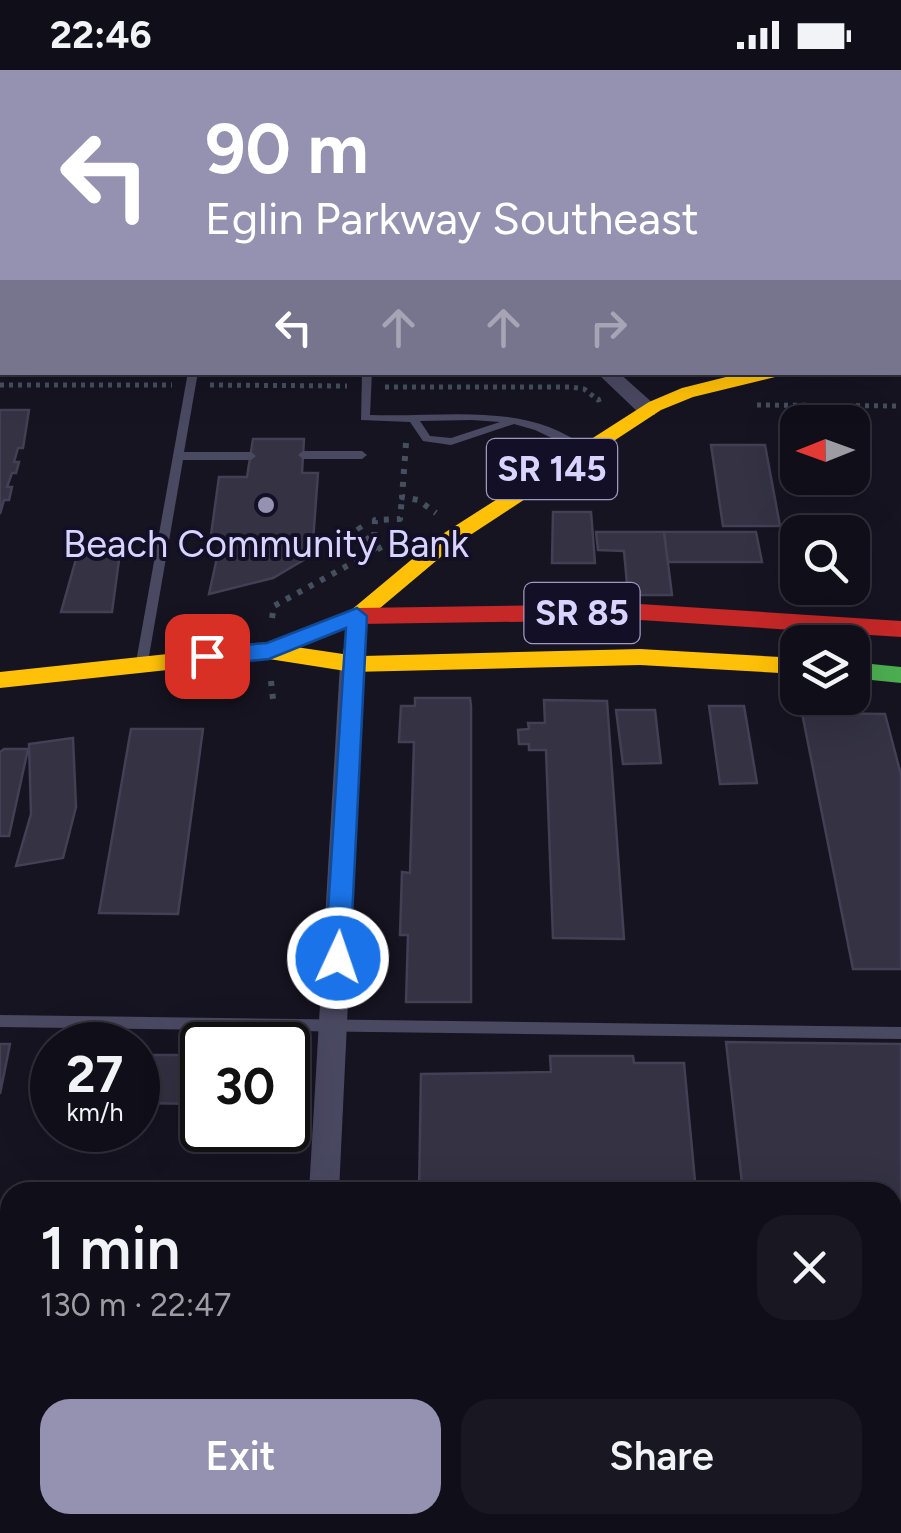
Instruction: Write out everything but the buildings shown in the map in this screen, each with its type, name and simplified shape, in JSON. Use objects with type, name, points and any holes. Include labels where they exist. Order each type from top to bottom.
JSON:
[{"type":"main road","name":"SR 145","points":[[357,616],[448,540],[648,410],[688,392],[760,375]]},
{"type":"main road","name":"SR 85","points":[[269,651],[357,616],[640,612],[901,629]]},
{"type":"main road","points":[[352,664],[357,616]]},
{"type":"main road","name":"SR 85","points":[[0,680],[269,651],[352,664],[640,658],[780,665]]},
{"type":"main road","points":[[870,672],[901,675]]},
{"type":"street","points":[[609,375],[648,410]]},
{"type":"street","points":[[325,1182],[352,664]]},
{"type":"lane","points":[[368,375],[365,418],[511,422],[533,426],[583,449]]},
{"type":"lane","points":[[142,662],[192,379]]},
{"type":"lane","points":[[411,422],[427,439],[451,442],[511,422]]},
{"type":"lane","points":[[303,456],[362,455]]},
{"type":"lane","points":[[178,456],[251,456]]},
{"type":"lane","points":[[0,1021],[901,1033]]},
{"type":"path","points":[[0,386],[192,379],[407,387],[571,387],[584,389],[598,400],[626,388]]},
{"type":"path","points":[[370,543],[375,520],[400,519],[411,422],[407,387]]},
{"type":"path","points":[[751,404],[901,406]]},
{"type":"path","points":[[402,497],[418,500],[436,514]]},
{"type":"path","points":[[358,526],[376,552]]},
{"type":"path","points":[[313,537],[370,543]]},
{"type":"traffic: fast","points":[[870,672],[901,675]]},
{"type":"traffic: slow","points":[[352,664],[357,616],[448,540],[655,406],[688,392],[760,375]]},
{"type":"traffic: slow","points":[[0,680],[269,651],[352,664],[640,657],[780,665]]},
{"type":"traffic: jam","points":[[272,650],[357,616],[640,612],[901,629]]},
{"type":"place","name":"Beach Community Bank","points":[[266,505]]},
{"type":"route","points":[[207,656],[269,651],[357,616],[338,958]]}]
